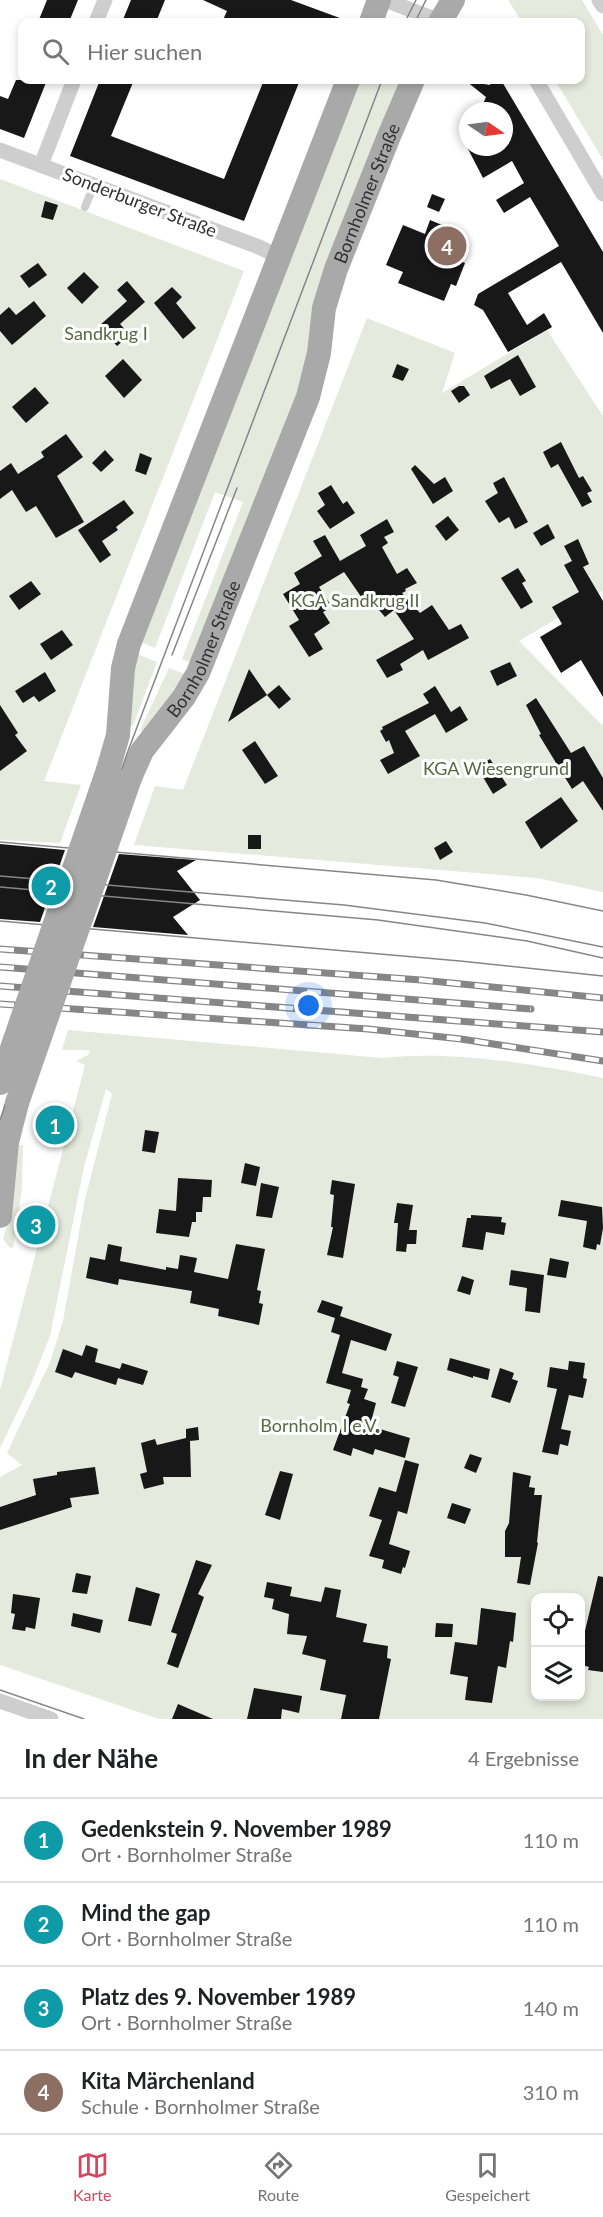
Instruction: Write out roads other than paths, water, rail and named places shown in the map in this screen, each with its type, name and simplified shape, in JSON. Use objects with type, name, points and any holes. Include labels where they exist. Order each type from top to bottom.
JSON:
[{"type":"main road","points":[[372,18],[379,0]]},
{"type":"main road","points":[[442,18],[453,0]]},
{"type":"main road","name":"Bornholmer Straße","points":[[0,1216],[7,1142],[17,1103],[119,774],[118,735],[123,668],[129,644],[346,84]]},
{"type":"main road","name":"Bornholmer Straße","points":[[0,1083],[119,774],[142,752],[184,697],[198,673],[308,397],[319,353],[324,308],[336,269],[388,136],[411,84]]},
{"type":"street","points":[[98,18],[105,0]]},
{"type":"street","points":[[385,0],[430,18]]},
{"type":"street","points":[[599,0],[603,6]]},
{"type":"street","points":[[41,165],[72,84]]},
{"type":"street","points":[[538,84],[603,194]]},
{"type":"street","name":"Sonderburger Straße","points":[[0,150],[259,247],[279,257]]},
{"type":"street","points":[[0,1701],[51,1719]]},
{"type":"lane","points":[[85,207],[94,185]]},
{"type":"tram line","points":[[407,18],[416,0]]},
{"type":"tram line","points":[[417,18],[426,0]]},
{"type":"tram line","points":[[0,1120],[128,751],[380,84]]},
{"type":"tram line","points":[[172,655],[237,488]]},
{"type":"tram line","points":[[0,842],[436,880],[603,911]]},
{"type":"tram line","points":[[0,876],[344,905],[485,923],[603,947]]},
{"type":"tram line","points":[[0,887],[378,920],[527,941],[603,958]]},
{"type":"tram line","points":[[0,921],[460,961],[603,976]]},
{"type":"tram line","points":[[0,1690],[84,1719]]},
{"type":"railway","points":[[0,949],[421,980],[603,998]]},
{"type":"railway","points":[[0,967],[531,1009]]},
{"type":"railway","points":[[0,986],[603,1032]]},
{"type":"railway","points":[[0,1004],[368,1029],[461,1039],[603,1061]]},
{"type":"place","name":"Kita Märchenland","points":[[447,246]]},
{"type":"place","name":"Mind the gap","points":[[51,886]]},
{"type":"place","name":"Gedenkstein 9. November 1989","points":[[55,1125]]},
{"type":"place","name":"Platz des 9. November 1989","points":[[36,1225]]},
{"type":"park label","name":"Sandkrug I","points":[[106,333]]},
{"type":"park label","name":"KGA Sandkrug II","points":[[355,600]]},
{"type":"park label","name":"KGA Wiesengrund","points":[[496,768]]},
{"type":"park label","name":"Bornholm I e.V.","points":[[320,1425]]}]
